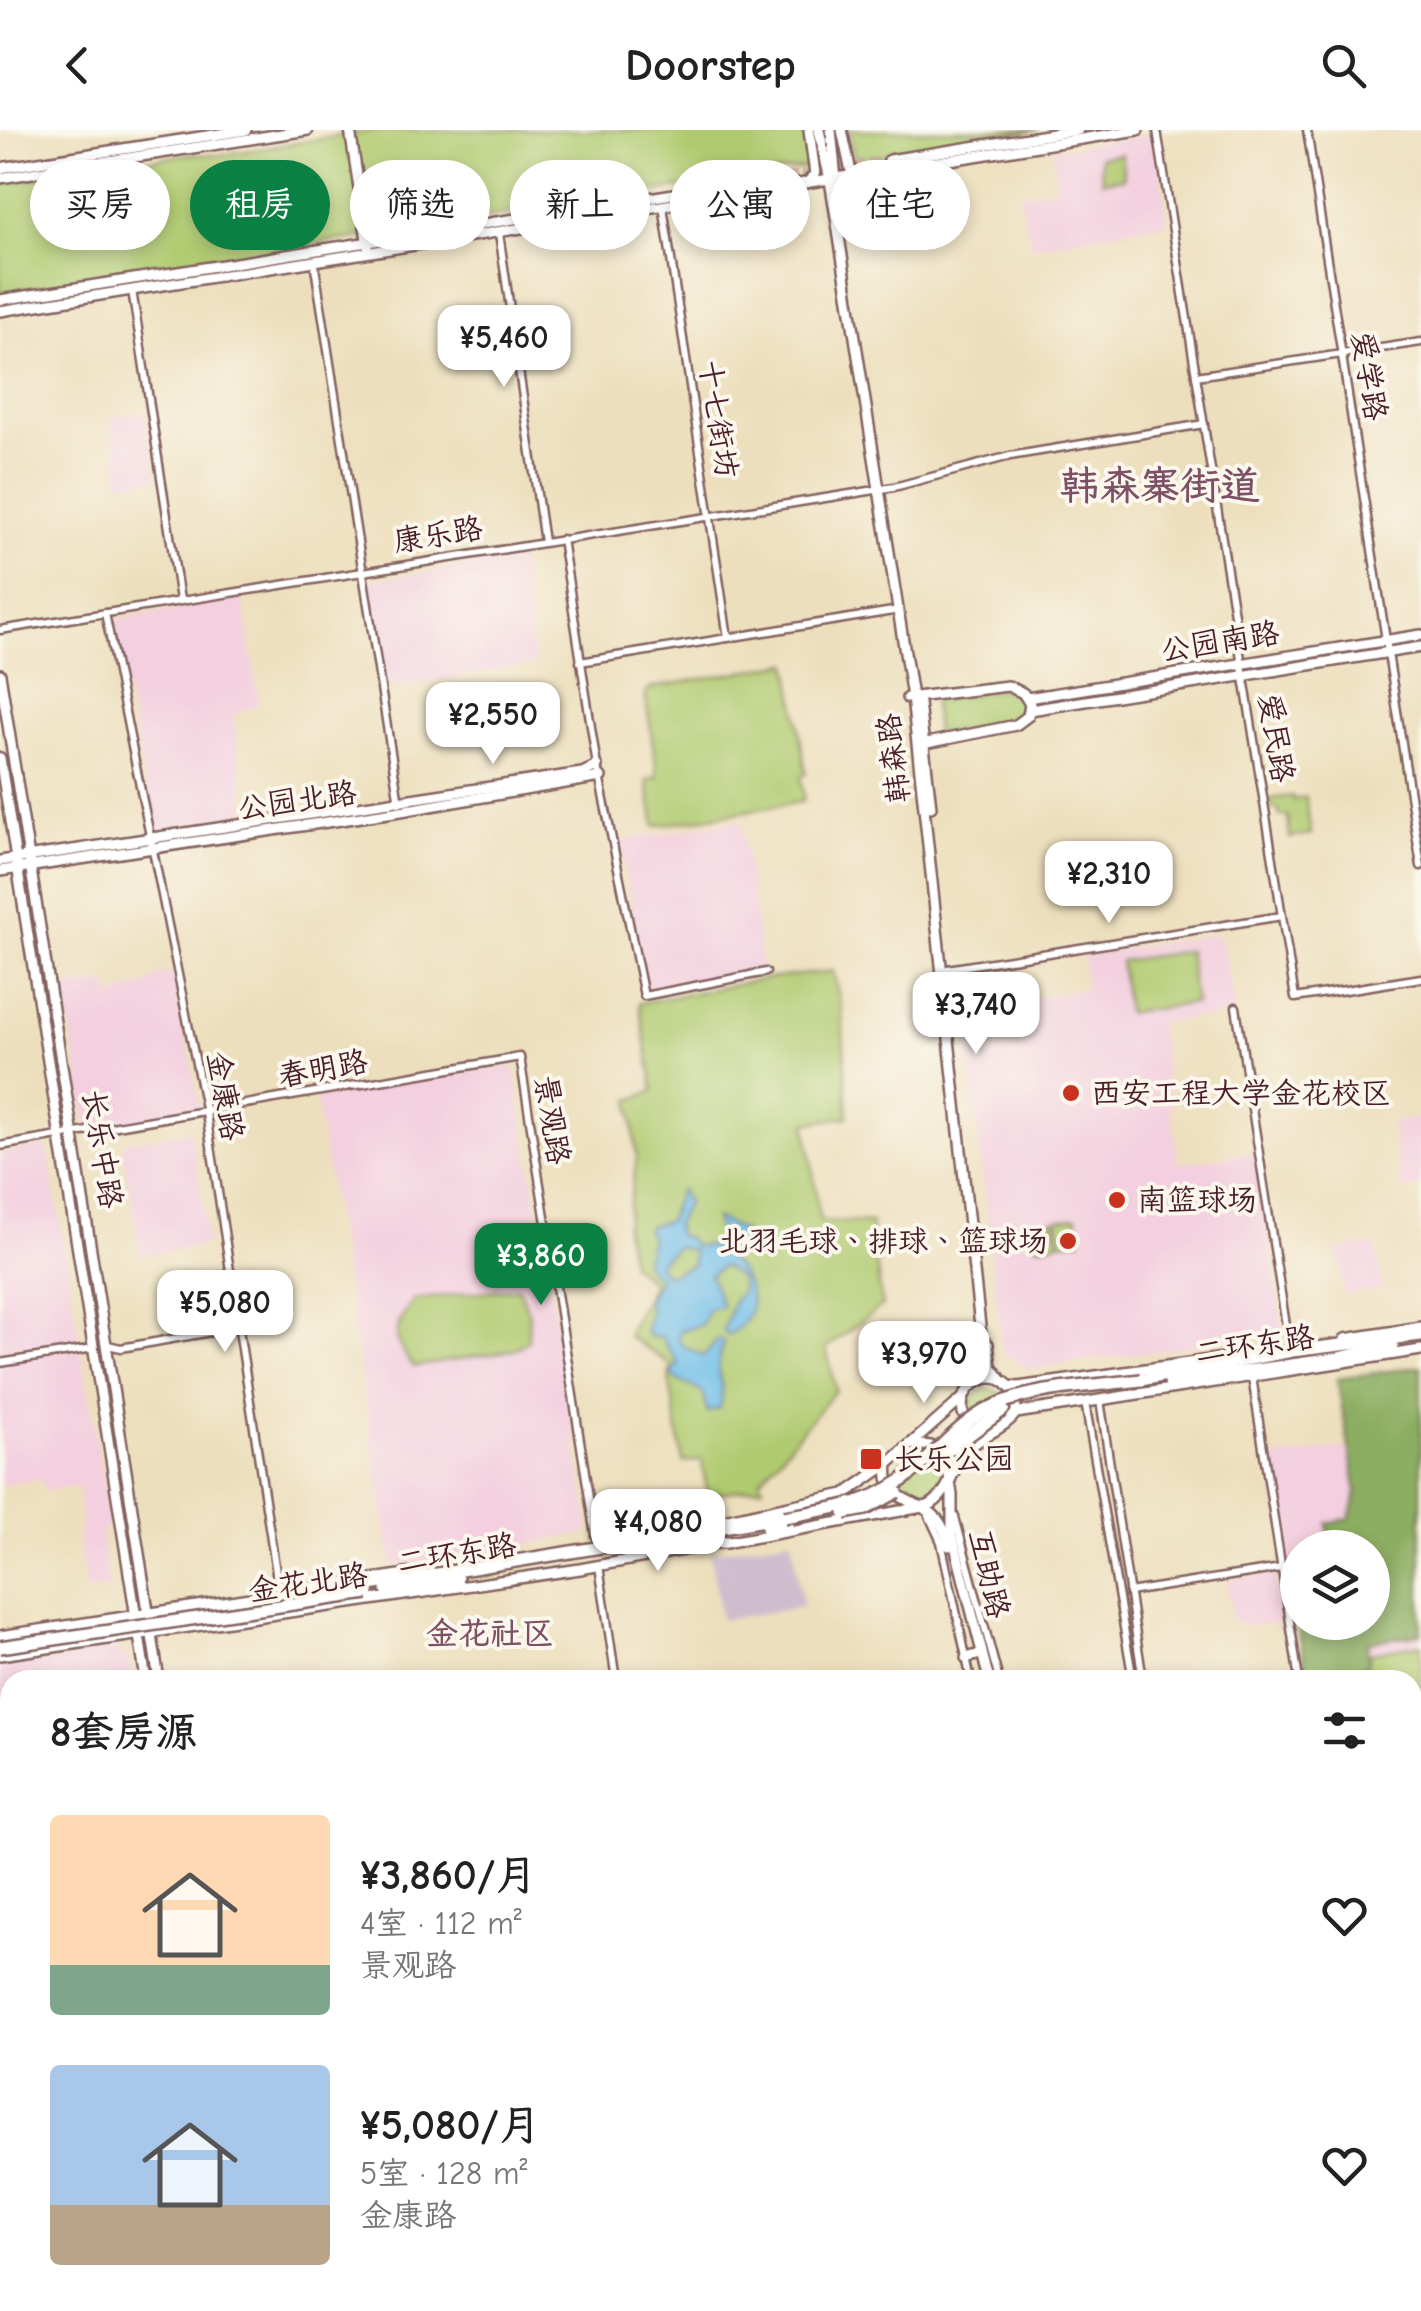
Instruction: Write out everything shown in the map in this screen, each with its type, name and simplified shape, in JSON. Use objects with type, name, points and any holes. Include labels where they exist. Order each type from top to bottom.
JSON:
[{"type":"highway","name":"二环东路","points":[[1141,1374],[1199,1378],[1421,1338]]},
{"type":"highway","points":[[1338,1340],[1366,1347]]},
{"type":"highway","points":[[1339,1364],[1366,1347]]},
{"type":"highway","name":"二环东路","points":[[0,1645],[786,1521],[854,1504],[894,1486],[956,1433],[1000,1403],[1141,1374],[1366,1347]]},
{"type":"highway","points":[[1237,1360],[1258,1352]]},
{"type":"highway","points":[[1199,1378],[1226,1381]]},
{"type":"highway","points":[[678,1540],[718,1521]]},
{"type":"highway","points":[[678,1540],[727,1542]]},
{"type":"highway","name":"二环东路","points":[[366,1590],[407,1579],[678,1540]]},
{"type":"highway","points":[[384,1575],[407,1579]]},
{"type":"highway","points":[[366,1590],[390,1597]]},
{"type":"main road","points":[[0,168],[246,130]]},
{"type":"main road","points":[[0,178],[308,130]]},
{"type":"main road","points":[[350,130],[355,160]]},
{"type":"main road","points":[[809,130],[815,174],[810,179]]},
{"type":"main road","name":"韩森路","points":[[819,130],[830,169]]},
{"type":"main road","name":"韩森路","points":[[831,130],[832,160]]},
{"type":"main road","points":[[842,130],[847,160]]},
{"type":"main road","points":[[890,160],[1078,130]]},
{"type":"main road","points":[[954,160],[1138,130]]},
{"type":"main road","points":[[490,223],[670,195]]},
{"type":"main road","points":[[490,235],[670,205]]},
{"type":"main road","points":[[0,300],[350,249]]},
{"type":"main road","points":[[0,311],[262,270],[356,250]]},
{"type":"main road","name":"韩森路","points":[[844,250],[919,744],[990,1366],[1006,1384]]},
{"type":"main road","points":[[202,268],[262,270]]},
{"type":"main road","name":"公园南路","points":[[919,744],[1016,726],[1030,710],[1421,634]]},
{"type":"main road","name":"公园南路","points":[[912,697],[1008,686],[1027,698],[1421,647]]},
{"type":"main road","name":"长乐中路","points":[[0,674],[158,1670]]},
{"type":"main road","points":[[1027,698],[1030,710]]},
{"type":"main road","name":"长乐中路","points":[[0,758],[144,1670]]},
{"type":"main road","name":"公园北路","points":[[0,870],[29,861],[400,807],[599,772]]},
{"type":"main road","name":"公园北路","points":[[0,861],[16,864]]},
{"type":"main road","name":"韩森路","points":[[944,970],[983,1354],[973,1384]]},
{"type":"main road","points":[[994,1431],[978,1431],[968,1425],[962,1409],[973,1384],[987,1377],[1018,1387],[1141,1374],[1421,1327]]},
{"type":"main road","points":[[965,1397],[888,1464],[887,1474],[895,1495],[922,1509],[940,1499],[965,1453],[1002,1428],[1016,1412],[1421,1350]]},
{"type":"main road","points":[[1006,1384],[1016,1400],[1016,1412]]},
{"type":"main road","points":[[908,1444],[920,1442],[940,1453],[950,1478]]},
{"type":"main road","name":"金花北路","points":[[0,1645],[149,1611],[600,1543],[718,1521],[845,1494],[888,1464]]},
{"type":"main road","name":"互助路","points":[[950,1478],[952,1534],[984,1670]]},
{"type":"main road","points":[[845,1494],[868,1492],[875,1497],[875,1509],[857,1519]]},
{"type":"main road","name":"金花北路","points":[[0,1645],[138,1634],[390,1597],[599,1566],[922,1509]]},
{"type":"main road","name":"互助路","points":[[922,1509],[943,1527],[947,1537],[972,1656],[980,1670]]},
{"type":"street","name":"爱民路","points":[[1158,130],[1295,998],[1421,978]]},
{"type":"street","name":"爱学路","points":[[1307,130],[1421,866]]},
{"type":"street","name":"十七街坊","points":[[663,206],[728,638]]},
{"type":"street","points":[[499,234],[544,542]]},
{"type":"street","points":[[314,261],[400,807]]},
{"type":"street","points":[[132,290],[180,601]]},
{"type":"street","points":[[1196,376],[1421,342]]},
{"type":"street","name":"康乐路","points":[[0,630],[882,489],[1010,456],[1204,424]]},
{"type":"street","points":[[562,539],[599,772],[644,996],[766,972]]},
{"type":"street","points":[[580,662],[894,611]]},
{"type":"street","name":"金康路","points":[[105,613],[206,1113],[279,1592]]},
{"type":"street","points":[[944,970],[1282,916]]},
{"type":"street","points":[[1236,1007],[1288,1338]]},
{"type":"street","name":"春明路","points":[[0,1146],[520,1057]]},
{"type":"street","name":"景观路","points":[[520,1057],[595,1536],[600,1543]]},
{"type":"street","points":[[108,1346],[121,1348],[239,1327]]},
{"type":"street","points":[[0,1362],[96,1348]]},
{"type":"street","points":[[1120,1593],[1280,1568],[1252,1377]]},
{"type":"street","points":[[1100,1400],[1142,1670]]},
{"type":"street","points":[[1086,1402],[1132,1670]]},
{"type":"street","points":[[951,1506],[996,1670]]},
{"type":"street","points":[[599,1566],[615,1670]]},
{"type":"street","points":[[1292,1640],[1297,1670]]},
{"type":"street","points":[[971,1670],[972,1656]]},
{"type":"shaded area","points":[[1155,134],[1168,223],[1031,246],[1019,194],[1057,188],[1052,150]]},
{"type":"shaded area","points":[[145,412],[157,479],[120,483],[111,417]]},
{"type":"shaded area","points":[[519,557],[535,664],[387,688],[369,581]]},
{"type":"shaded area","points":[[243,598],[259,704],[233,715],[247,814],[155,833],[112,620]]},
{"type":"shaded area","points":[[741,820],[763,973],[647,997],[620,841]]},
{"type":"shaded area","name":"西安工程大学金花校区","points":[[1216,934],[1223,947],[1235,1015],[1158,1022],[1179,1164],[1256,1152],[1283,1333],[1029,1369],[1002,1352],[964,1010],[1085,988],[1083,956]]},
{"type":"shaded area","points":[[173,972],[201,1112],[87,1130],[64,988],[108,983],[112,997],[154,981],[154,976]]},
{"type":"shaded area","points":[[514,1065],[590,1532],[392,1566],[315,1097]]},
{"type":"shaded area","points":[[1421,1118],[1421,1187],[1402,1190],[1391,1123]]},
{"type":"shaded area","points":[[191,1131],[209,1244],[140,1255],[122,1143]]},
{"type":"shaded area","points":[[47,1145],[110,1522],[101,1533],[109,1588],[86,1591],[78,1536],[82,1520],[77,1486],[44,1491],[41,1479],[0,1485],[0,1153]]},
{"type":"shaded area","points":[[1375,1244],[1382,1289],[1345,1295],[1337,1250]]},
{"type":"shaded area","points":[[1421,1366],[1421,1670],[1305,1670],[1300,1640],[1390,1640],[1390,1530],[1282,1530],[1270,1459],[1348,1447],[1337,1379]]},
{"type":"shaded area","points":[[792,1539],[803,1607],[721,1620],[710,1552]]},
{"type":"shaded area","points":[[1275,1573],[1280,1622],[1244,1627],[1233,1620],[1226,1580]]},
{"type":"shaded area","points":[[114,1648],[130,1660],[132,1670],[0,1670],[0,1665]]},
{"type":"green space","points":[[377,130],[805,130],[810,160],[670,160],[670,189],[650,192],[650,160],[510,160],[510,214],[490,217],[490,160],[350,160],[350,239],[330,242],[330,160],[190,160],[190,250],[277,250],[0,293],[0,184],[30,179],[30,250],[170,250],[170,160],[150,160],[187,154],[219,155]]},
{"type":"green space","points":[[849,130],[1038,130],[865,159],[853,155]]},
{"type":"green space","points":[[1121,154],[1124,178],[1102,181],[1100,157]]},
{"type":"green space","points":[[789,663],[806,774],[801,776],[802,802],[655,826],[647,780],[658,777],[645,693],[651,688]]},
{"type":"green space","points":[[1002,689],[1012,691],[1022,701],[1022,716],[1014,723],[936,734],[933,701]]},
{"type":"green space","points":[[1292,796],[1294,800],[1306,797],[1311,834],[1290,838],[1288,816],[1280,816],[1278,809],[1271,808],[1269,799]]},
{"type":"green space","points":[[1188,951],[1195,1003],[1127,1013],[1120,961]]},
{"type":"green space","name":"长乐公园","points":[[833,971],[842,1011],[848,1117],[806,1123],[820,1221],[871,1223],[882,1306],[826,1348],[836,1390],[760,1480],[763,1486],[707,1495],[702,1460],[683,1462],[669,1378],[671,1365],[627,1335],[653,1283],[631,1264],[625,1229],[637,1158],[630,1100],[654,1091],[639,1003],[765,979]]},
{"type":"green space","points":[[1077,1217],[1081,1240],[1061,1242],[1058,1219]]},
{"type":"green space","points":[[1055,1220],[1058,1243],[1038,1246],[1035,1223]]},
{"type":"green space","points":[[519,1287],[529,1314],[528,1341],[513,1350],[414,1367],[401,1349],[398,1326],[414,1300]]},
{"type":"green space","points":[[1421,1366],[1421,1634],[1390,1639],[1390,1530],[1328,1530],[1327,1523],[1350,1518],[1357,1492],[1337,1379]]},
{"type":"green space","points":[[988,1389],[1001,1394],[1006,1407],[1001,1420],[988,1425],[975,1420],[970,1407],[975,1394]]},
{"type":"green space","points":[[920,1453],[937,1460],[944,1477],[937,1494],[920,1501],[903,1494],[896,1477],[903,1460]]},
{"type":"green space","points":[[1301,1640],[1381,1640],[1368,1642],[1367,1666],[1306,1670]]},
{"type":"green space","points":[[1421,1644],[1421,1670],[1368,1670],[1370,1653]]},
{"type":"water","points":[[680,1189],[687,1203],[675,1224],[677,1235],[688,1238],[694,1246],[715,1246],[722,1242],[715,1218],[743,1231],[746,1247],[731,1251],[728,1259],[748,1288],[750,1309],[746,1319],[727,1335],[723,1330],[734,1300],[742,1291],[740,1278],[722,1266],[710,1275],[722,1306],[709,1309],[701,1325],[680,1331],[678,1339],[684,1347],[704,1356],[719,1339],[724,1342],[719,1360],[720,1408],[707,1412],[704,1393],[671,1373],[678,1364],[662,1336],[646,1334],[650,1309],[646,1300],[659,1279],[644,1263],[651,1238],[648,1226],[668,1221]],"holes":[[[677,1247],[692,1250],[693,1265],[668,1275],[660,1269],[658,1262]]]},
{"type":"tunnel","points":[[810,172],[830,169]]},
{"type":"place","name":"西安工程大学金花校区","points":[[1071,1093]]},
{"type":"place","name":"南篮球场","points":[[1117,1200]]},
{"type":"place","name":"北羽毛球、排球、篮球场","points":[[1068,1241]]},
{"type":"place","name":"长乐公园","points":[[871,1459]]},
{"type":"district","name":"韩森寨街道","points":[[1160,486]]},
{"type":"district","name":"金花社区","points":[[490,1633]]}]
